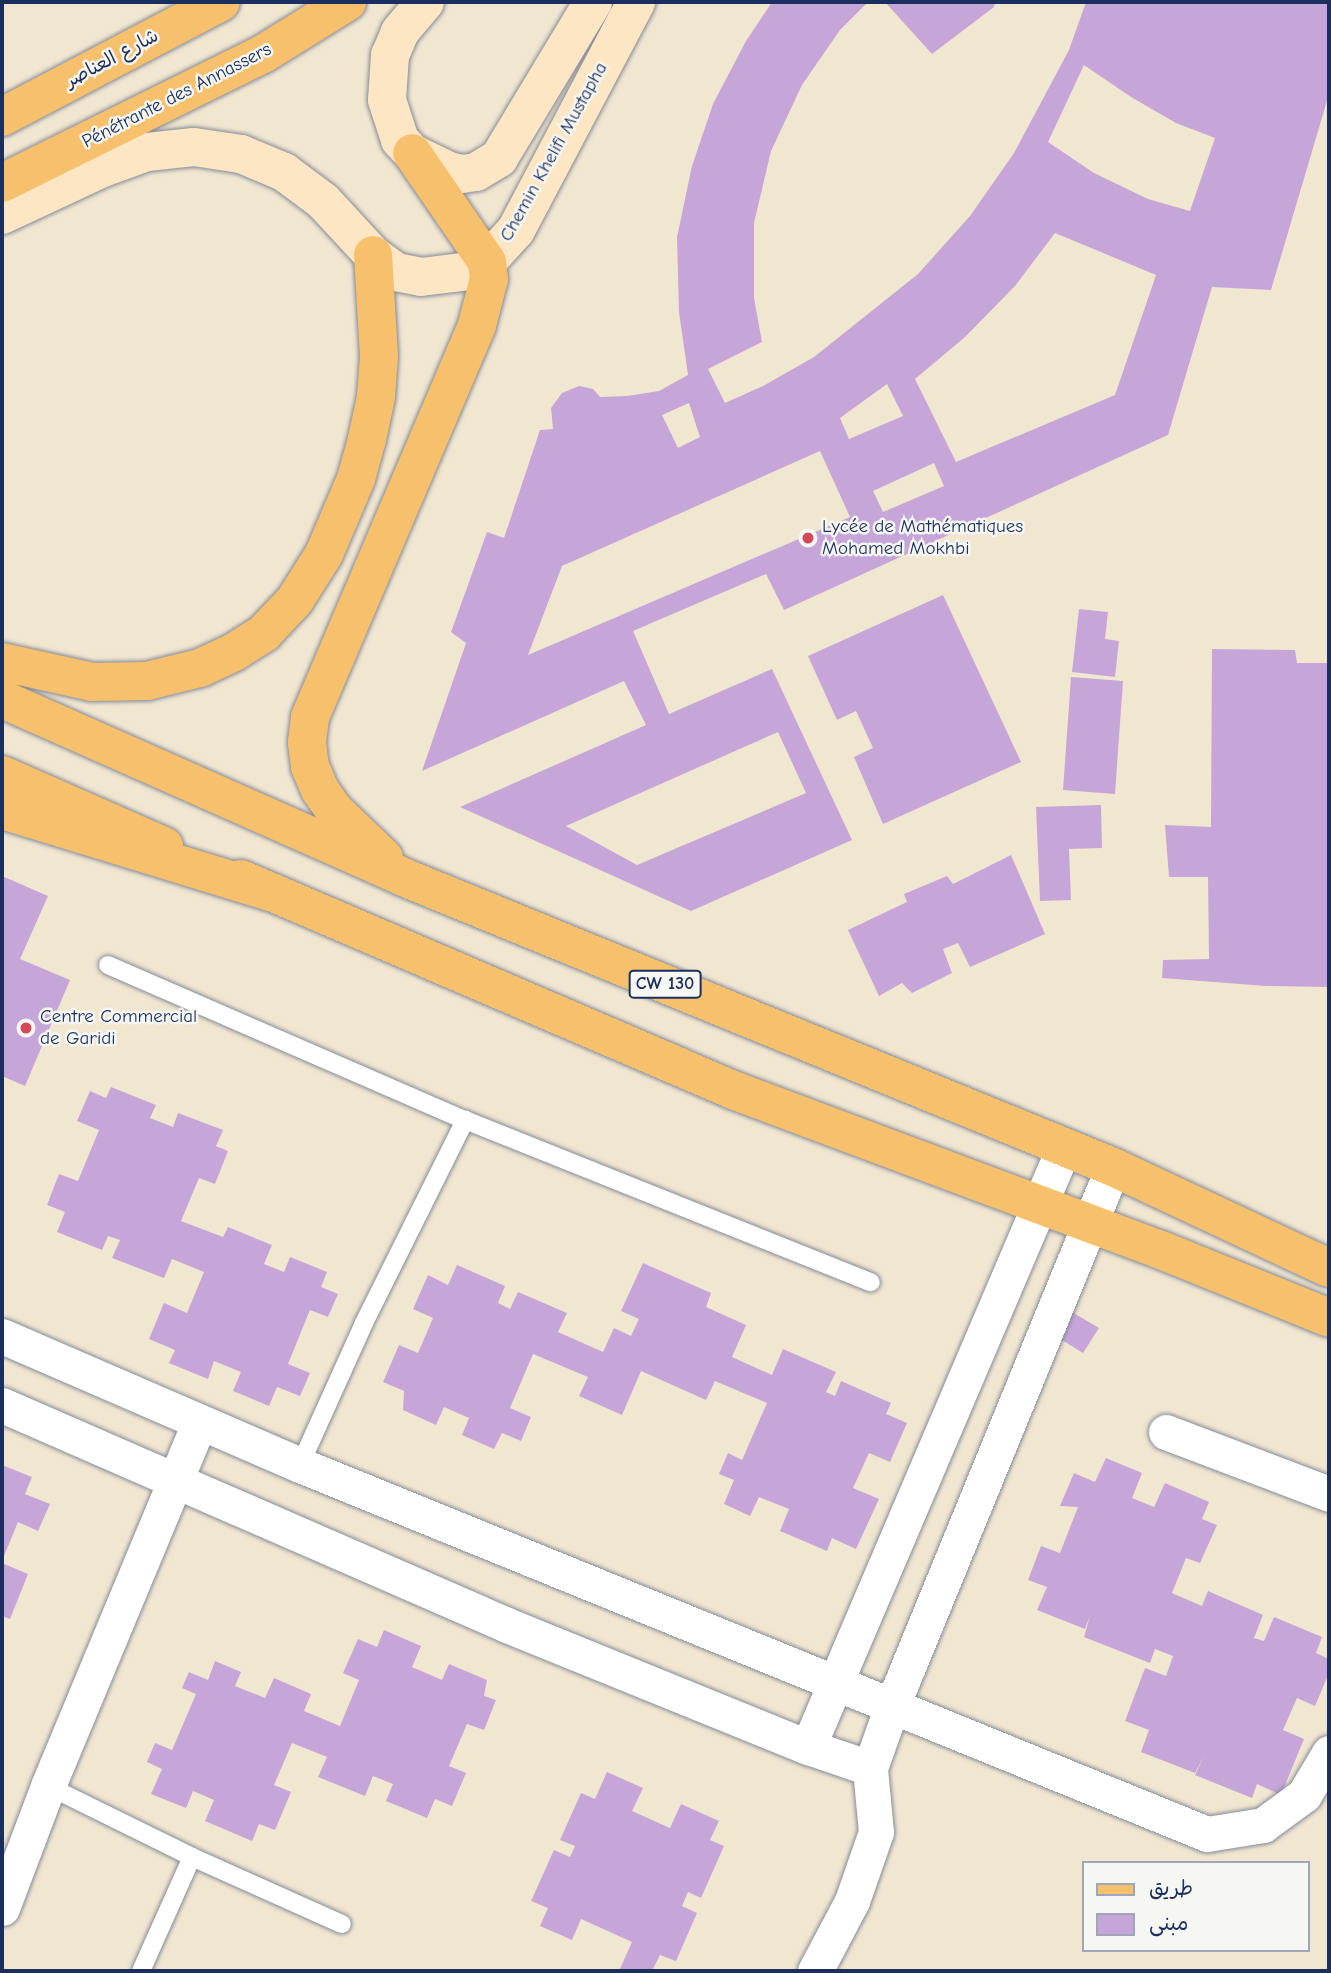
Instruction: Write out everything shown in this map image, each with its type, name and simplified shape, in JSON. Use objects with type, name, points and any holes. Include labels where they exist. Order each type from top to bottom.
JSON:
[{"type":"main road","name":"شارع العناصر","points":[[2,117],[222,2]]},
{"type":"main road","name":"Pénétrante des Annassers","points":[[2,183],[264,54],[348,2]]},
{"type":"main road","name":"Chemin Khelifi Mustapha","points":[[425,2],[400,32],[390,55],[386,79],[391,121],[400,140],[412,153],[449,171],[462,174],[476,172],[499,158],[593,2]]},
{"type":"main road","name":"Chemin Khelifi Mustapha","points":[[2,215],[103,168],[147,152],[194,147],[241,153],[284,172],[323,201],[373,255],[396,272],[421,277],[470,271],[488,262],[516,230],[636,2]]},
{"type":"main road","points":[[402,877],[334,810],[320,790],[310,767],[307,743],[310,718],[477,326],[486,296],[488,262],[412,153]]},
{"type":"main road","points":[[2,662],[92,682],[147,681],[200,668],[234,652],[264,633],[295,600],[324,554],[356,479],[367,439],[376,397],[379,356],[373,255]]},
{"type":"main road","name":"CW 130","points":[[2,699],[402,877],[1113,1167],[1329,1268]]},
{"type":"main road","points":[[2,775],[733,1090],[1089,1223],[1329,1318]]},
{"type":"main road","points":[[2,810],[273,893]]},
{"type":"street","points":[[808,1747],[1064,1147]]},
{"type":"street","points":[[815,1971],[852,1901],[876,1832],[870,1768],[892,1706],[1113,1167]]},
{"type":"street","points":[[2,1336],[300,1465],[1207,1834],[1263,1825],[1304,1795],[1329,1753]]},
{"type":"street","points":[[2,1405],[506,1625],[808,1747],[870,1768]]},
{"type":"street","points":[[5,1889],[200,1423]]},
{"type":"street","points":[[1166,1432],[1329,1493]]},
{"type":"lane","points":[[108,965],[465,1120],[871,1282]]},
{"type":"lane","points":[[300,1465],[364,1323],[465,1120]]},
{"type":"lane","points":[[48,1786],[192,1857],[342,1924]]},
{"type":"lane","points":[[141,1971],[192,1857]]},
{"type":"building","points":[[772,2],[868,2],[840,30],[802,85],[771,151],[754,223],[754,298],[762,342],[708,369],[725,403],[763,386],[814,357],[918,274],[970,216],[1014,153],[1069,50],[1086,2],[1329,2],[1329,94],[1271,290],[1212,287],[1168,435],[784,610],[766,574],[633,631],[669,714],[772,669],[852,840],[691,911],[460,807],[646,725],[624,681],[422,771],[466,643],[451,632],[487,532],[504,538],[540,430],[553,429],[551,408],[562,393],[579,386],[593,389],[600,397],[627,396],[659,391],[688,375],[679,312],[677,237],[692,166],[713,104],[746,41]],"holes":[[[1084,65],[1176,123],[1215,138],[1190,211],[1148,199],[1094,173],[1048,142]],[[1055,233],[1156,275],[1115,395],[956,462],[915,379],[965,337],[1015,286]],[[887,384],[903,416],[849,439],[840,418]],[[689,403],[700,437],[678,448],[662,415]],[[820,451],[850,517],[528,655],[562,566]],[[934,463],[944,486],[883,512],[873,491]],[[778,732],[806,793],[637,865],[566,826]]]},
{"type":"building","points":[[885,2],[995,2],[994,7],[932,54]]},
{"type":"building","points":[[943,595],[1021,762],[883,824],[854,757],[873,748],[856,711],[837,720],[808,656]]},
{"type":"building","points":[[1079,609],[1108,612],[1105,639],[1119,641],[1115,677],[1072,672]]},
{"type":"building","points":[[1212,649],[1295,650],[1297,663],[1329,663],[1329,987],[1266,986],[1162,978],[1163,960],[1209,959],[1208,877],[1169,877],[1165,825],[1211,827]]},
{"type":"building","points":[[1071,677],[1123,681],[1115,794],[1063,790]]},
{"type":"building","points":[[1101,805],[1102,848],[1069,849],[1071,900],[1040,901],[1036,807]]},
{"type":"building","points":[[1011,855],[1045,934],[970,967],[958,943],[943,949],[952,973],[912,993],[902,983],[879,996],[848,930],[907,902],[904,894],[947,876],[953,884]]},
{"type":"building","name":"Centre Commercial de Garidi","points":[[2,876],[48,896],[20,959],[70,980],[25,1086],[2,1076]]},
{"type":"building","points":[[111,1087],[156,1105],[150,1118],[173,1127],[178,1113],[223,1130],[216,1146],[228,1151],[215,1184],[199,1178],[181,1221],[223,1237],[228,1227],[272,1245],[264,1264],[284,1272],[290,1257],[327,1272],[321,1287],[338,1294],[328,1317],[310,1310],[288,1364],[310,1373],[300,1396],[277,1387],[269,1406],[233,1391],[241,1372],[214,1361],[208,1379],[169,1363],[175,1350],[149,1339],[164,1303],[187,1313],[204,1272],[172,1259],[164,1278],[112,1258],[120,1240],[108,1236],[102,1250],[57,1232],[65,1212],[47,1205],[59,1174],[78,1181],[99,1130],[77,1121],[90,1091],[106,1098]]},
{"type":"building","points":[[643,1263],[711,1293],[706,1307],[746,1325],[732,1357],[772,1375],[783,1349],[836,1372],[826,1392],[835,1396],[841,1381],[891,1403],[886,1414],[907,1423],[890,1462],[869,1453],[853,1488],[879,1499],[856,1549],[832,1538],[827,1551],[780,1531],[789,1509],[759,1497],[750,1516],[724,1504],[734,1480],[719,1474],[728,1453],[742,1460],[767,1403],[715,1381],[706,1400],[641,1371],[622,1415],[579,1396],[588,1377],[533,1354],[510,1408],[531,1417],[521,1441],[502,1433],[494,1449],[462,1435],[469,1418],[444,1407],[436,1425],[403,1410],[404,1391],[383,1382],[399,1345],[418,1353],[433,1318],[413,1309],[428,1275],[448,1285],[457,1265],[505,1286],[498,1303],[510,1309],[518,1292],[567,1313],[558,1332],[603,1352],[614,1328],[631,1336],[639,1319],[621,1311]]},
{"type":"building","points":[[1072,1312],[1099,1328],[1083,1353],[1057,1337]]},
{"type":"building","points":[[1106,1458],[1142,1473],[1132,1498],[1154,1507],[1165,1483],[1209,1502],[1202,1519],[1217,1525],[1200,1563],[1186,1558],[1172,1593],[1202,1606],[1208,1591],[1263,1615],[1254,1638],[1264,1641],[1274,1617],[1322,1637],[1316,1653],[1329,1659],[1329,1673],[1315,1706],[1297,1698],[1283,1730],[1304,1739],[1281,1795],[1257,1784],[1252,1798],[1195,1775],[1204,1756],[1195,1773],[1141,1752],[1149,1730],[1125,1721],[1145,1668],[1166,1676],[1173,1656],[1155,1649],[1150,1663],[1084,1637],[1090,1616],[1085,1629],[1037,1610],[1047,1587],[1028,1580],[1041,1546],[1060,1553],[1078,1507],[1060,1506],[1074,1473],[1095,1482]]},
{"type":"building","points":[[2,1465],[32,1477],[25,1494],[50,1504],[38,1531],[18,1522],[2,1561]]},
{"type":"building","points":[[2,1563],[28,1574],[10,1619],[2,1616]]},
{"type":"building","points":[[384,1630],[421,1646],[412,1667],[442,1680],[449,1664],[487,1680],[484,1696],[496,1700],[484,1730],[467,1724],[449,1766],[466,1773],[452,1806],[435,1799],[427,1818],[386,1801],[393,1784],[373,1776],[365,1796],[318,1777],[327,1757],[292,1743],[274,1785],[291,1792],[275,1830],[259,1824],[252,1841],[205,1821],[214,1800],[193,1791],[186,1808],[151,1794],[162,1769],[147,1762],[155,1743],[172,1750],[196,1694],[182,1688],[189,1672],[208,1680],[215,1661],[241,1672],[235,1686],[265,1698],[274,1678],[311,1694],[304,1711],[340,1726],[359,1680],[343,1673],[358,1639],[377,1647]]},
{"type":"building","points":[[607,1772],[643,1788],[632,1811],[670,1828],[681,1804],[719,1821],[710,1840],[724,1846],[701,1898],[688,1892],[682,1906],[697,1913],[676,1961],[660,1955],[652,1971],[619,1971],[632,1942],[581,1919],[572,1940],[540,1926],[548,1908],[531,1901],[554,1850],[570,1857],[575,1846],[560,1840],[581,1793],[595,1799]]},
{"type":"place","name":"Lycée de Mathématiques Mohamed Mokhbi","points":[[808,538]]},
{"type":"place","name":"Centre Commercial de Garidi","points":[[26,1028]]}]
